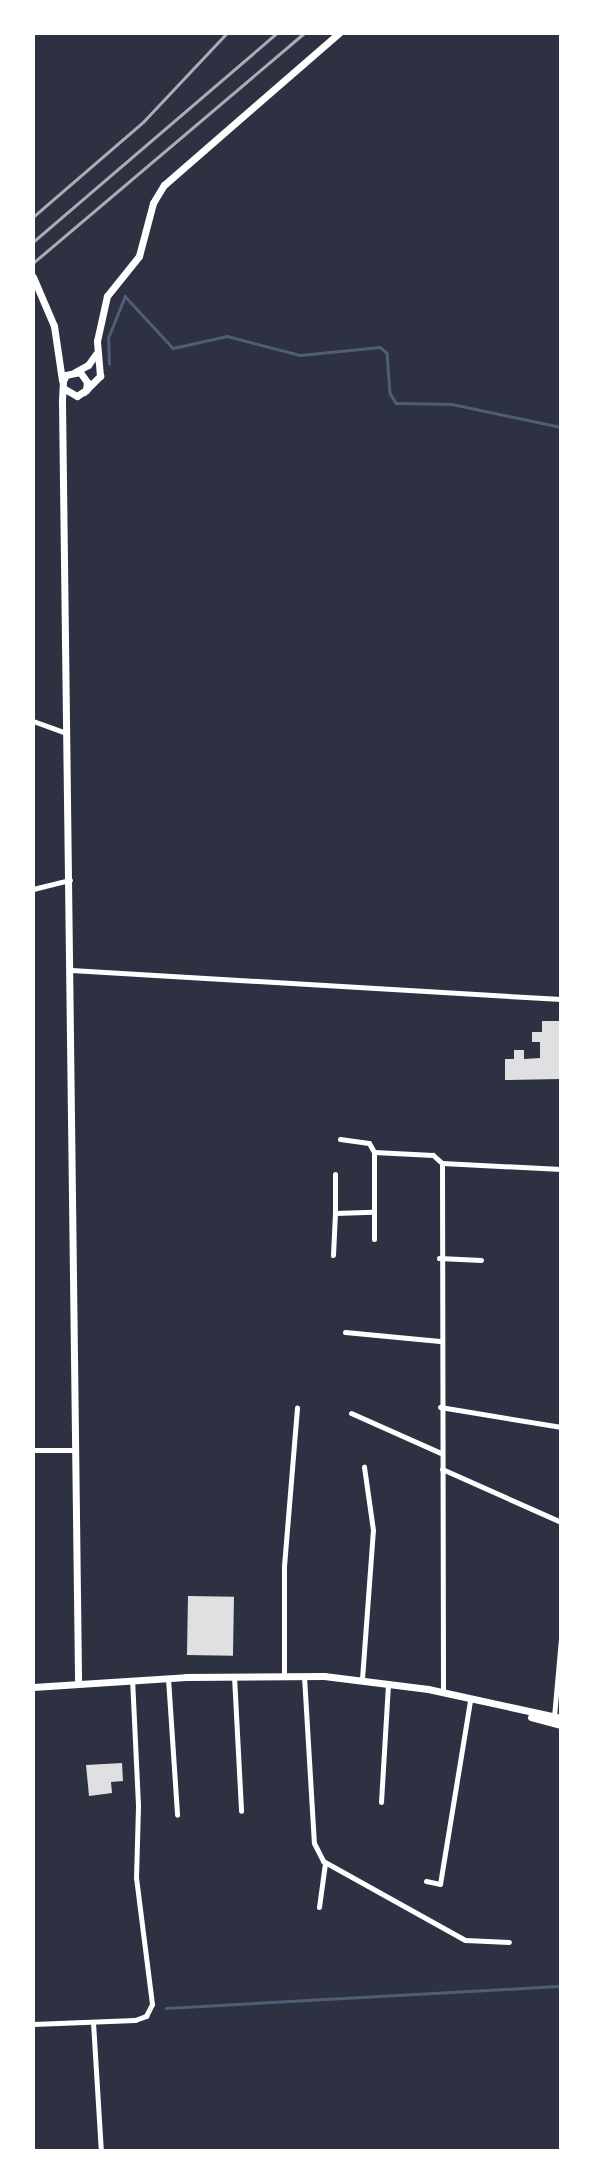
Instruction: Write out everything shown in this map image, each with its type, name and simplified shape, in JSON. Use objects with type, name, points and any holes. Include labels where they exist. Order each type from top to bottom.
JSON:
[{"type":"street","points":[[80,394],[98,382],[97,353],[107,296],[137,258],[153,203],[164,185],[340,33]]},
{"type":"street","points":[[33,277],[50,311],[62,359],[63,386],[78,1683]]},
{"type":"street","points":[[63,386],[73,372],[88,365],[97,353]]},
{"type":"street","points":[[62,359],[73,372],[87,382],[64,420]]},
{"type":"street","points":[[63,386],[80,394]]},
{"type":"street","points":[[33,721],[68,733]]},
{"type":"street","points":[[33,889],[70,880]]},
{"type":"street","points":[[71,970],[561,999]]},
{"type":"street","points":[[340,1139],[369,1143],[374,1152],[374,1239]]},
{"type":"street","points":[[374,1152],[433,1155],[442,1163],[561,1169]]},
{"type":"street","points":[[442,1163],[439,1258],[443,1692]]},
{"type":"street","points":[[333,1255],[335,1174]]},
{"type":"street","points":[[335,1213],[373,1212]]},
{"type":"street","points":[[439,1258],[481,1261]]},
{"type":"street","points":[[345,1332],[440,1341]]},
{"type":"street","points":[[440,1407],[561,1427]]},
{"type":"street","points":[[284,1676],[284,1566],[297,1408]]},
{"type":"street","points":[[351,1413],[442,1453]]},
{"type":"street","points":[[33,1451],[74,1450]]},
{"type":"street","points":[[362,1679],[373,1530],[364,1467]]},
{"type":"street","points":[[442,1469],[561,1522]]},
{"type":"street","points":[[520,1712],[557,1718],[561,1638]]},
{"type":"street","points":[[234,1676],[241,1811]]},
{"type":"street","points":[[304,1676],[314,1843],[325,1863],[464,1940],[509,1942]]},
{"type":"street","points":[[33,1687],[168,1678],[324,1676],[443,1692],[561,1725]]},
{"type":"street","points":[[168,1678],[177,1815]]},
{"type":"street","points":[[33,2024],[135,2021],[146,2016],[152,2004],[136,1878],[138,1805],[132,1680]]},
{"type":"street","points":[[381,1802],[388,1683]]},
{"type":"street","points":[[426,1881],[440,1884],[470,1700]]},
{"type":"street","points":[[319,1907],[325,1863]]},
{"type":"street","points":[[93,2022],[101,2151]]},
{"type":"building","points":[[542,1021],[561,1021],[561,1079],[505,1080],[505,1059],[514,1059],[514,1050],[524,1050],[524,1059],[540,1058],[540,1042],[532,1042],[532,1032],[542,1032]]},
{"type":"building","points":[[188,1596],[234,1597],[233,1656],[187,1655]]},
{"type":"building","points":[[122,1763],[123,1781],[111,1782],[112,1793],[89,1796],[86,1765]]},
{"type":"waterway","points":[[109,364],[108,338],[125,296],[173,348],[227,336],[300,355],[380,347],[387,353],[390,393],[396,403],[452,404],[561,427]]},
{"type":"waterway","points":[[166,2008],[561,1986]]},
{"type":"railway","points":[[33,217],[143,122],[227,33]]},
{"type":"railway","points":[[33,242],[277,33]]},
{"type":"railway","points":[[33,263],[304,33]]}]
